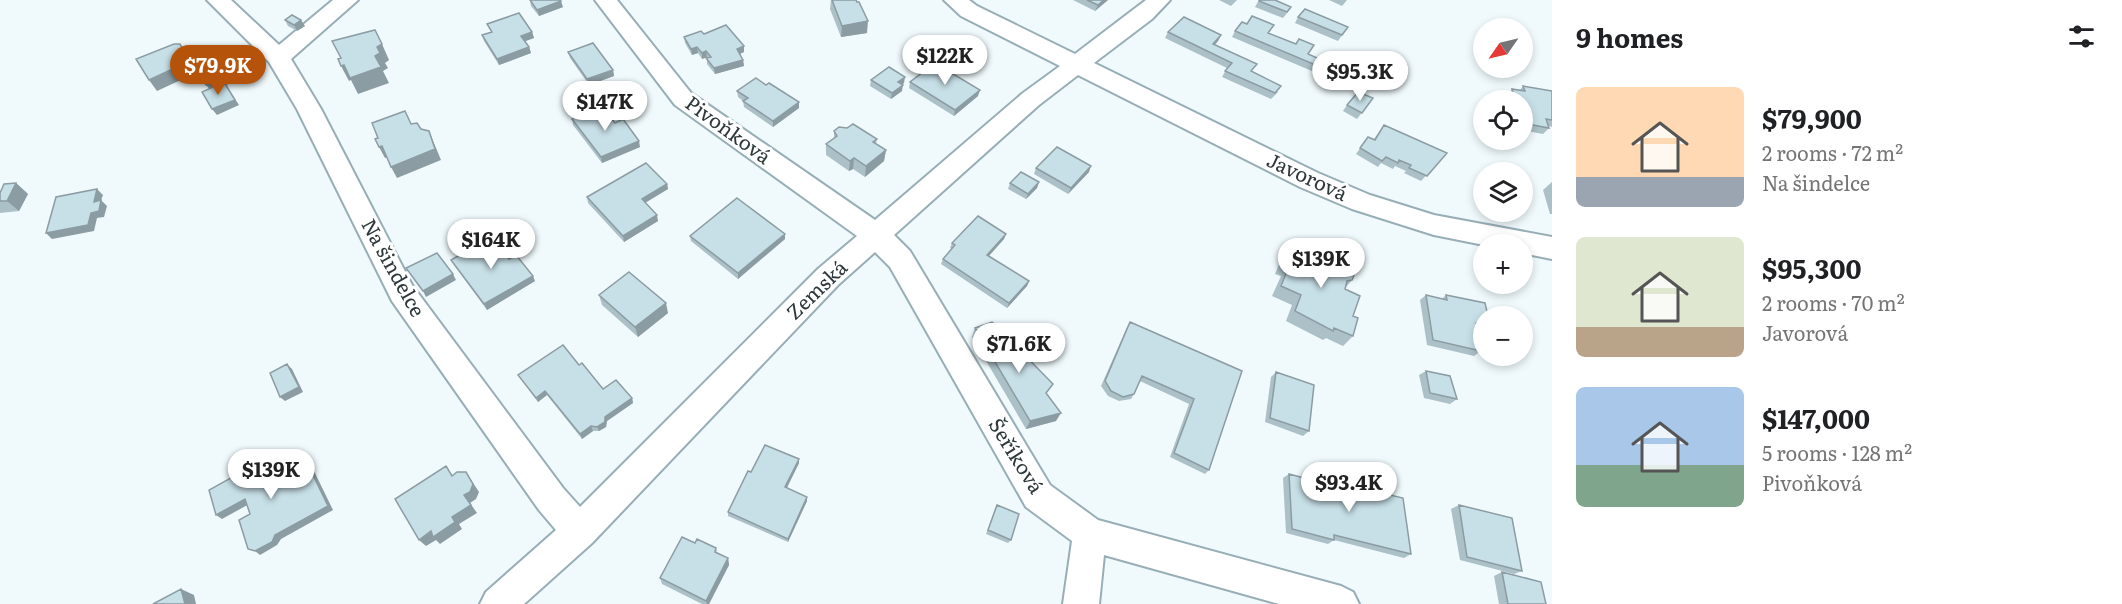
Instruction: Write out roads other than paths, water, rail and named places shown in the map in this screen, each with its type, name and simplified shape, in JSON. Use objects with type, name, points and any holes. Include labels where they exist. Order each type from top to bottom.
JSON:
[{"type":"street","name":"Na šindelce","points":[[218,0],[278,57],[309,109],[402,292],[550,499],[579,531]]},
{"type":"street","points":[[278,57],[347,0]]},
{"type":"street","name":"Pivoňková","points":[[606,0],[683,99],[876,235]]},
{"type":"street","name":"Javorová","points":[[955,0],[969,11],[1309,180],[1361,202],[1434,225],[1552,248]]},
{"type":"street","name":"Zemská","points":[[498,604],[579,531],[828,277],[1031,99],[1144,14],[1159,0]]},
{"type":"street","name":"Šeříková","points":[[876,235],[900,259],[1038,496],[1090,534],[1341,604]]},
{"type":"street","points":[[1081,604],[1090,534]]}]
